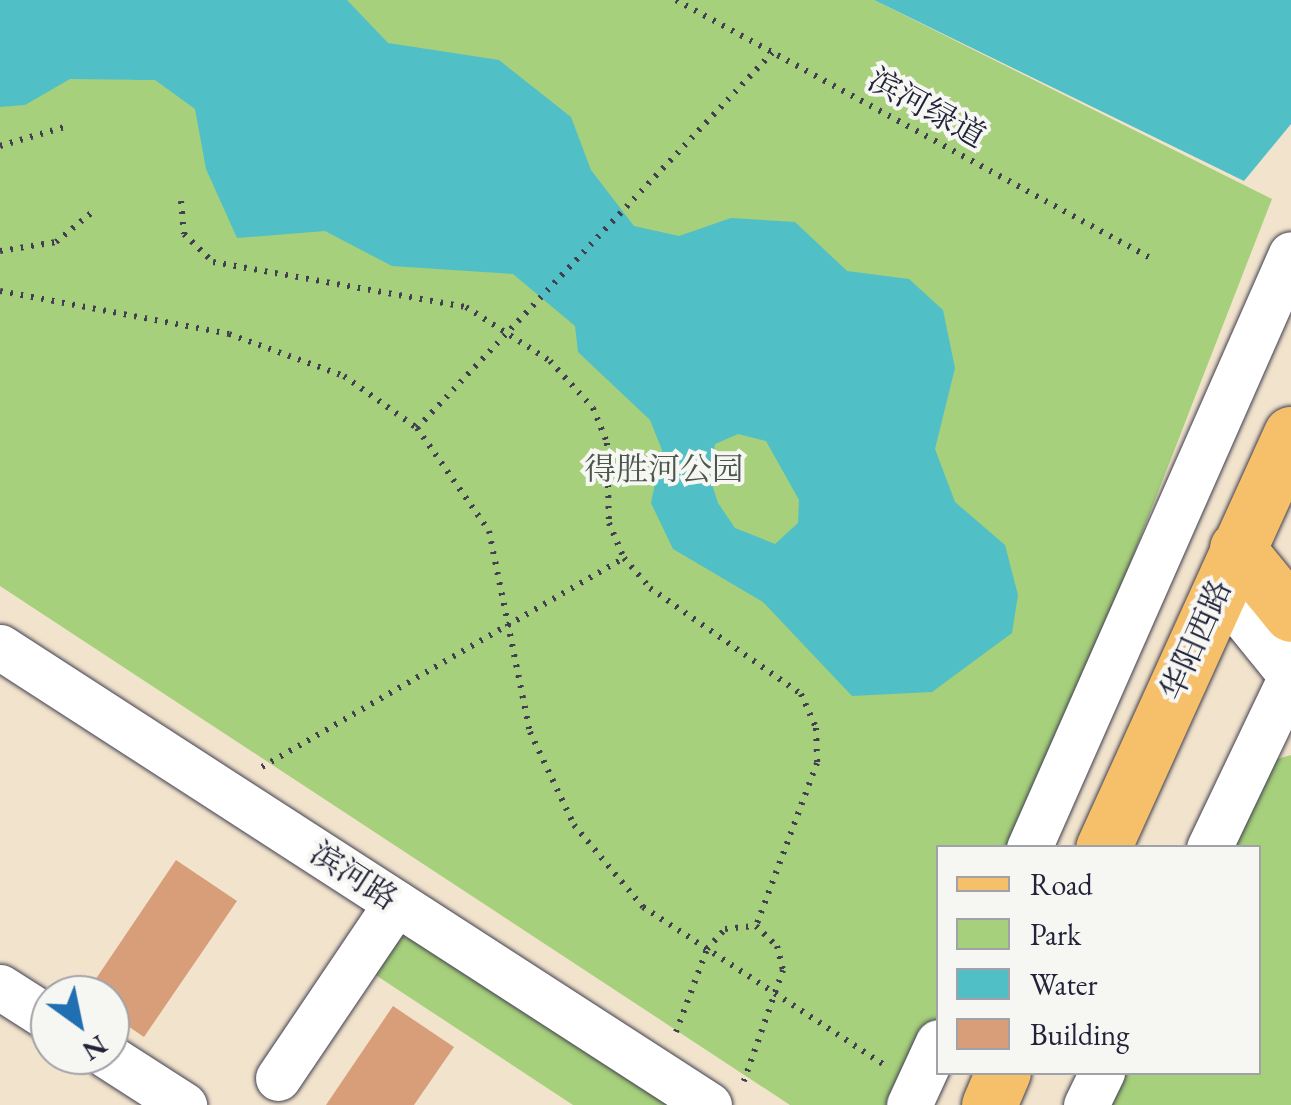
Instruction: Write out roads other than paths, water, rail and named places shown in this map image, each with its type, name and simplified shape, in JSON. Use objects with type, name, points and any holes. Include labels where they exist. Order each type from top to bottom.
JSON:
[{"type":"main road","name":"华阳西路","points":[[1105,845],[1228,568],[1287,459]]},
{"type":"main road","points":[[1228,568],[1291,614]]},
{"type":"main road","points":[[988,1105],[1002,1075]]},
{"type":"street","points":[[1030,845],[1291,254]]},
{"type":"street","points":[[1210,845],[1291,676],[1228,568]]},
{"type":"street","name":"滨河路","points":[[0,647],[661,1074],[725,1096]]},
{"type":"street","points":[[278,1078],[396,903]]},
{"type":"street","points":[[0,987],[30,1006]]},
{"type":"street","points":[[914,1096],[936,1046]]},
{"type":"street","points":[[130,1070],[184,1105]]},
{"type":"street","points":[[1086,1105],[1101,1075]]},
{"type":"water","points":[[0,0],[347,0],[388,43],[499,60],[571,117],[591,170],[634,226],[679,236],[731,218],[795,222],[847,271],[909,279],[943,310],[955,368],[935,449],[955,502],[1005,545],[1018,595],[1012,633],[932,692],[852,696],[763,602],[673,549],[651,503],[662,450],[650,420],[578,352],[575,326],[513,274],[392,266],[325,231],[237,238],[206,169],[195,109],[155,80],[70,79],[25,105],[0,107]],"holes":[[[738,434],[766,441],[799,500],[798,523],[775,544],[735,528],[718,503],[710,478],[715,444]]]},
{"type":"water","points":[[874,0],[1291,0],[1291,124],[1244,181]]},
{"type":"park label","name":"得胜河公园","points":[[664,469]]}]
